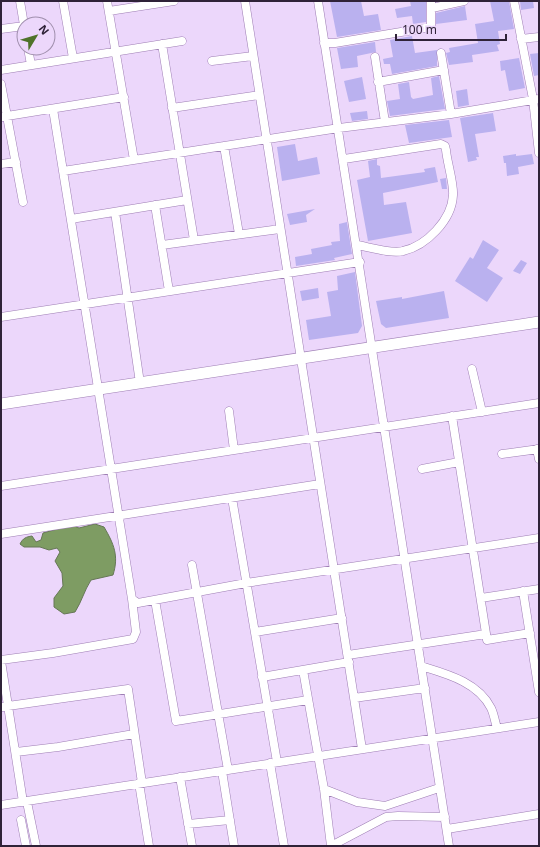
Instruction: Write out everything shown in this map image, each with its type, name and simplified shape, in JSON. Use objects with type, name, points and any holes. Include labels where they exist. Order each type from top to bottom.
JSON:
[{"type":"street","points":[[20,1],[22,16]]},
{"type":"street","points":[[63,1],[73,58]]},
{"type":"street","points":[[107,1],[134,160]]},
{"type":"street","points":[[109,11],[174,1]]},
{"type":"street","points":[[245,1],[362,749]]},
{"type":"street","points":[[318,1],[360,262],[449,846]]},
{"type":"street","points":[[324,43],[335,43],[431,27],[431,4],[464,1]]},
{"type":"street","points":[[514,1],[521,39],[536,99],[539,154]]},
{"type":"street","points":[[1,29],[16,27]]},
{"type":"street","points":[[521,39],[539,37]]},
{"type":"street","points":[[1,70],[182,41]]},
{"type":"street","points":[[162,44],[194,240]]},
{"type":"street","points":[[441,53],[451,114]]},
{"type":"street","points":[[29,56],[31,65]]},
{"type":"street","points":[[212,61],[253,56]]},
{"type":"street","points":[[375,57],[385,122]]},
{"type":"street","points":[[378,82],[444,70]]},
{"type":"street","points":[[1,84],[4,116],[16,162],[23,202]]},
{"type":"street","points":[[172,108],[259,95]]},
{"type":"street","points":[[4,116],[124,97]]},
{"type":"street","points":[[63,171],[339,128],[451,114],[536,99]]},
{"type":"street","points":[[36,846],[25,802],[16,752],[5,706],[1,660],[53,653],[133,639],[136,632],[119,516],[53,109]]},
{"type":"street","points":[[344,159],[441,144],[446,150],[453,194],[450,211],[435,231],[422,243],[402,251],[357,245]]},
{"type":"street","points":[[224,146],[239,234]]},
{"type":"street","points":[[1,164],[16,162]]},
{"type":"street","points":[[71,219],[187,200]]},
{"type":"street","points":[[155,205],[169,291]]},
{"type":"street","points":[[115,212],[140,383]]},
{"type":"street","points":[[162,245],[239,234],[280,230]]},
{"type":"street","points":[[1,317],[360,262]]},
{"type":"street","points":[[1,404],[539,322]]},
{"type":"street","points":[[472,369],[482,412]]},
{"type":"street","points":[[1,486],[539,403]]},
{"type":"street","points":[[229,411],[234,450]]},
{"type":"street","points":[[452,416],[487,640],[530,633]]},
{"type":"street","points":[[502,454],[538,449],[539,459]]},
{"type":"street","points":[[422,469],[459,462]]},
{"type":"street","points":[[1,534],[320,484]]},
{"type":"street","points":[[232,498],[267,706],[284,846]]},
{"type":"street","points":[[132,599],[138,603],[246,583],[539,538]]},
{"type":"street","points":[[192,565],[218,714],[234,846]]},
{"type":"street","points":[[480,598],[539,589]]},
{"type":"street","points":[[524,591],[537,670],[539,692]]},
{"type":"street","points":[[155,600],[176,721],[308,700]]},
{"type":"street","points":[[255,632],[342,618]]},
{"type":"street","points":[[262,677],[303,670],[418,644],[486,634]]},
{"type":"street","points":[[421,666],[457,677],[480,693],[491,708],[497,728]]},
{"type":"street","points":[[303,670],[324,790],[331,846],[386,817],[445,817]]},
{"type":"street","points":[[354,698],[425,688]]},
{"type":"street","points":[[5,706],[128,689],[149,846]]},
{"type":"street","points":[[1,805],[539,722]]},
{"type":"street","points":[[16,752],[58,747],[134,734]]},
{"type":"street","points":[[180,777],[192,846]]},
{"type":"street","points":[[324,790],[357,802],[385,806],[439,788]]},
{"type":"street","points":[[385,806],[386,817]]},
{"type":"street","points":[[447,830],[539,814]]},
{"type":"street","points":[[21,820],[26,846]]},
{"type":"street","points":[[188,824],[230,820]]},
{"type":"shaded area","points":[[95,524],[104,527],[113,545],[116,562],[113,575],[91,580],[75,612],[64,614],[54,607],[54,598],[63,586],[62,573],[55,561],[60,552],[57,548],[49,550],[40,547],[24,547],[20,544],[26,537],[32,536],[36,542],[41,540],[43,533],[72,525],[79,528]]},
{"type":"building","points":[[330,1],[361,1],[364,16],[378,14],[381,30],[337,37]]},
{"type":"building","points":[[410,1],[426,1],[426,22],[413,24],[412,16],[397,18],[395,9],[411,6]]},
{"type":"building","points":[[490,1],[509,1],[514,29],[498,31],[500,44],[497,45],[499,51],[472,55],[473,62],[449,65],[446,53],[450,52],[449,48],[478,43],[475,24],[494,21]]},
{"type":"building","points":[[520,1],[533,1],[534,8],[521,10]]},
{"type":"building","points":[[465,6],[467,20],[436,24],[436,13]]},
{"type":"building","points":[[412,36],[415,53],[437,50],[437,66],[392,74],[390,64],[384,64],[383,59],[393,57],[390,40]]},
{"type":"building","points":[[375,42],[376,52],[357,56],[358,67],[341,69],[337,48]]},
{"type":"building","points":[[539,53],[539,75],[534,76],[530,54]]},
{"type":"building","points":[[519,58],[525,88],[509,91],[505,70],[501,71],[500,61]]},
{"type":"building","points":[[439,76],[445,109],[390,116],[387,101],[400,99],[398,84],[409,82],[411,97],[413,99],[433,95],[431,78]]},
{"type":"building","points":[[362,77],[366,99],[349,102],[344,81]]},
{"type":"building","points":[[467,89],[469,105],[458,107],[456,91]]},
{"type":"building","points":[[367,111],[368,119],[352,121],[350,113]]},
{"type":"building","points":[[493,113],[496,131],[475,134],[479,157],[476,157],[477,160],[468,162],[460,118]]},
{"type":"building","points":[[449,120],[452,137],[409,143],[405,125]]},
{"type":"building","points":[[295,144],[298,161],[317,157],[320,174],[282,181],[277,147]]},
{"type":"building","points":[[516,154],[516,156],[532,154],[534,164],[518,167],[519,174],[507,176],[506,163],[504,163],[503,156]]},
{"type":"building","points":[[377,159],[377,165],[380,166],[381,178],[425,172],[424,169],[435,167],[438,182],[383,193],[384,205],[406,202],[412,233],[368,241],[357,180],[370,177],[368,161]]},
{"type":"building","points":[[446,178],[447,189],[442,189],[440,179]]},
{"type":"building","points":[[315,209],[306,215],[307,222],[290,225],[287,214]]},
{"type":"building","points":[[347,222],[352,254],[334,258],[335,260],[296,266],[295,257],[312,254],[311,249],[332,245],[331,242],[340,241],[339,224]]},
{"type":"building","points":[[483,240],[499,250],[487,268],[503,278],[487,302],[455,281],[470,257],[473,259]]},
{"type":"building","points":[[521,260],[527,263],[520,274],[513,271]]},
{"type":"building","points":[[355,272],[362,326],[358,333],[309,340],[306,320],[331,316],[327,292],[338,290],[337,276]]},
{"type":"building","points":[[318,288],[319,298],[302,301],[300,291]]},
{"type":"building","points":[[444,291],[449,318],[386,328],[381,324],[376,301],[402,297],[402,299]]}]
